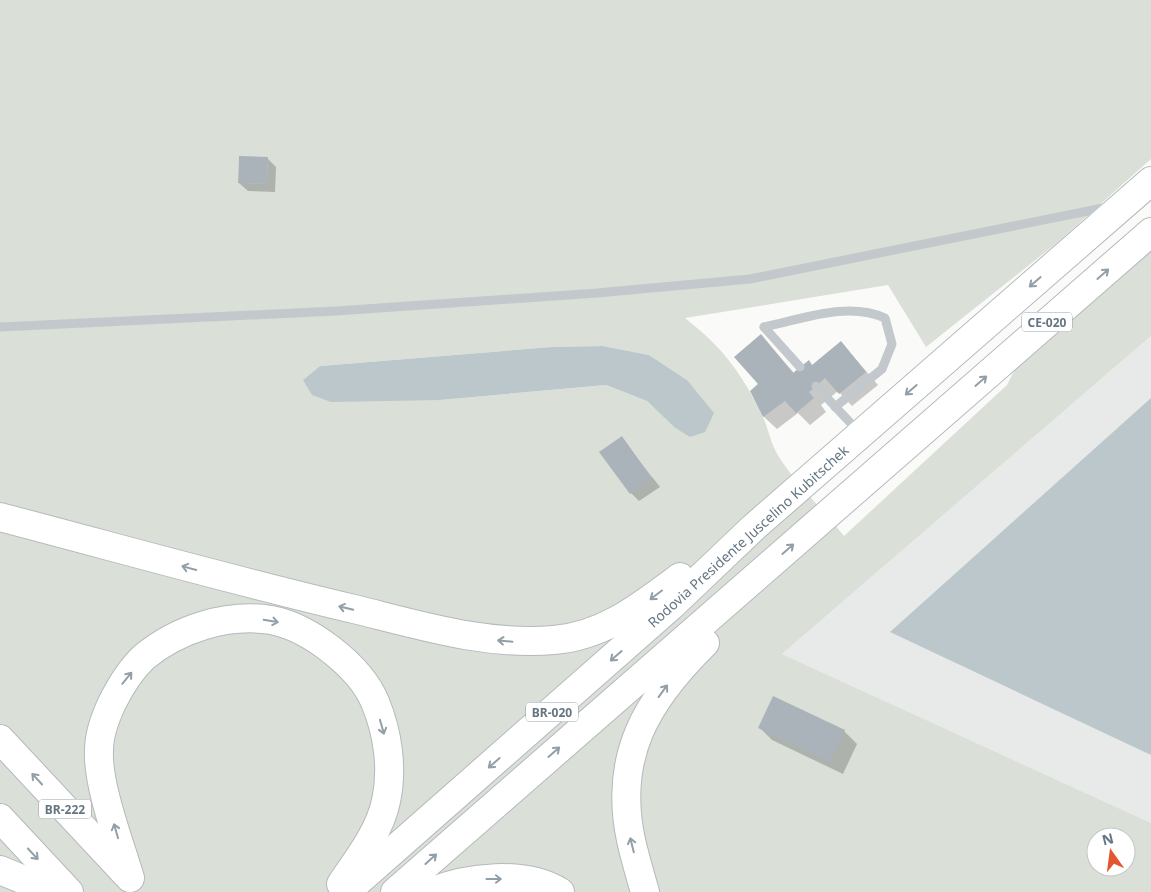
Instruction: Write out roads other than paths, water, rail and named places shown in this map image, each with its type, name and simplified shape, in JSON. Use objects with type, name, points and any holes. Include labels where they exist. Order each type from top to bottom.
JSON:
[{"type":"highway","name":"Rodovia Presidente Juscelino Kubitschek","points":[[346,892],[671,606],[754,527],[1151,181]]},
{"type":"highway","name":"CE-020","points":[[751,581],[1151,232]]},
{"type":"highway","points":[[0,517],[270,589],[467,635],[511,641],[555,640],[590,633],[622,619],[685,572],[754,527]]},
{"type":"highway","name":"BR-020","points":[[395,892],[751,581]]},
{"type":"highway","points":[[645,892],[631,839],[626,806],[626,783],[632,748],[643,720],[660,695],[681,666],[724,625],[745,598],[751,581]]},
{"type":"highway","points":[[137,885],[105,793],[99,751],[104,720],[122,683],[144,658],[168,640],[204,624],[240,619],[271,620],[316,638],[358,676],[375,701],[386,738],[391,773],[386,804],[371,838],[335,892]]},
{"type":"highway","name":"BR-222","points":[[0,739],[137,885]]},
{"type":"highway","points":[[0,818],[69,892]]},
{"type":"highway","points":[[0,870],[54,892]]},
{"type":"highway","points":[[430,892],[453,883],[511,878],[519,878],[560,892]]},
{"type":"lane","points":[[0,327],[336,311],[597,293],[750,279],[1124,204]]},
{"type":"lane","points":[[800,367],[764,326],[847,310],[869,311],[885,318],[892,344],[882,369],[835,407]]},
{"type":"lane","points":[[816,386],[861,434]]}]
